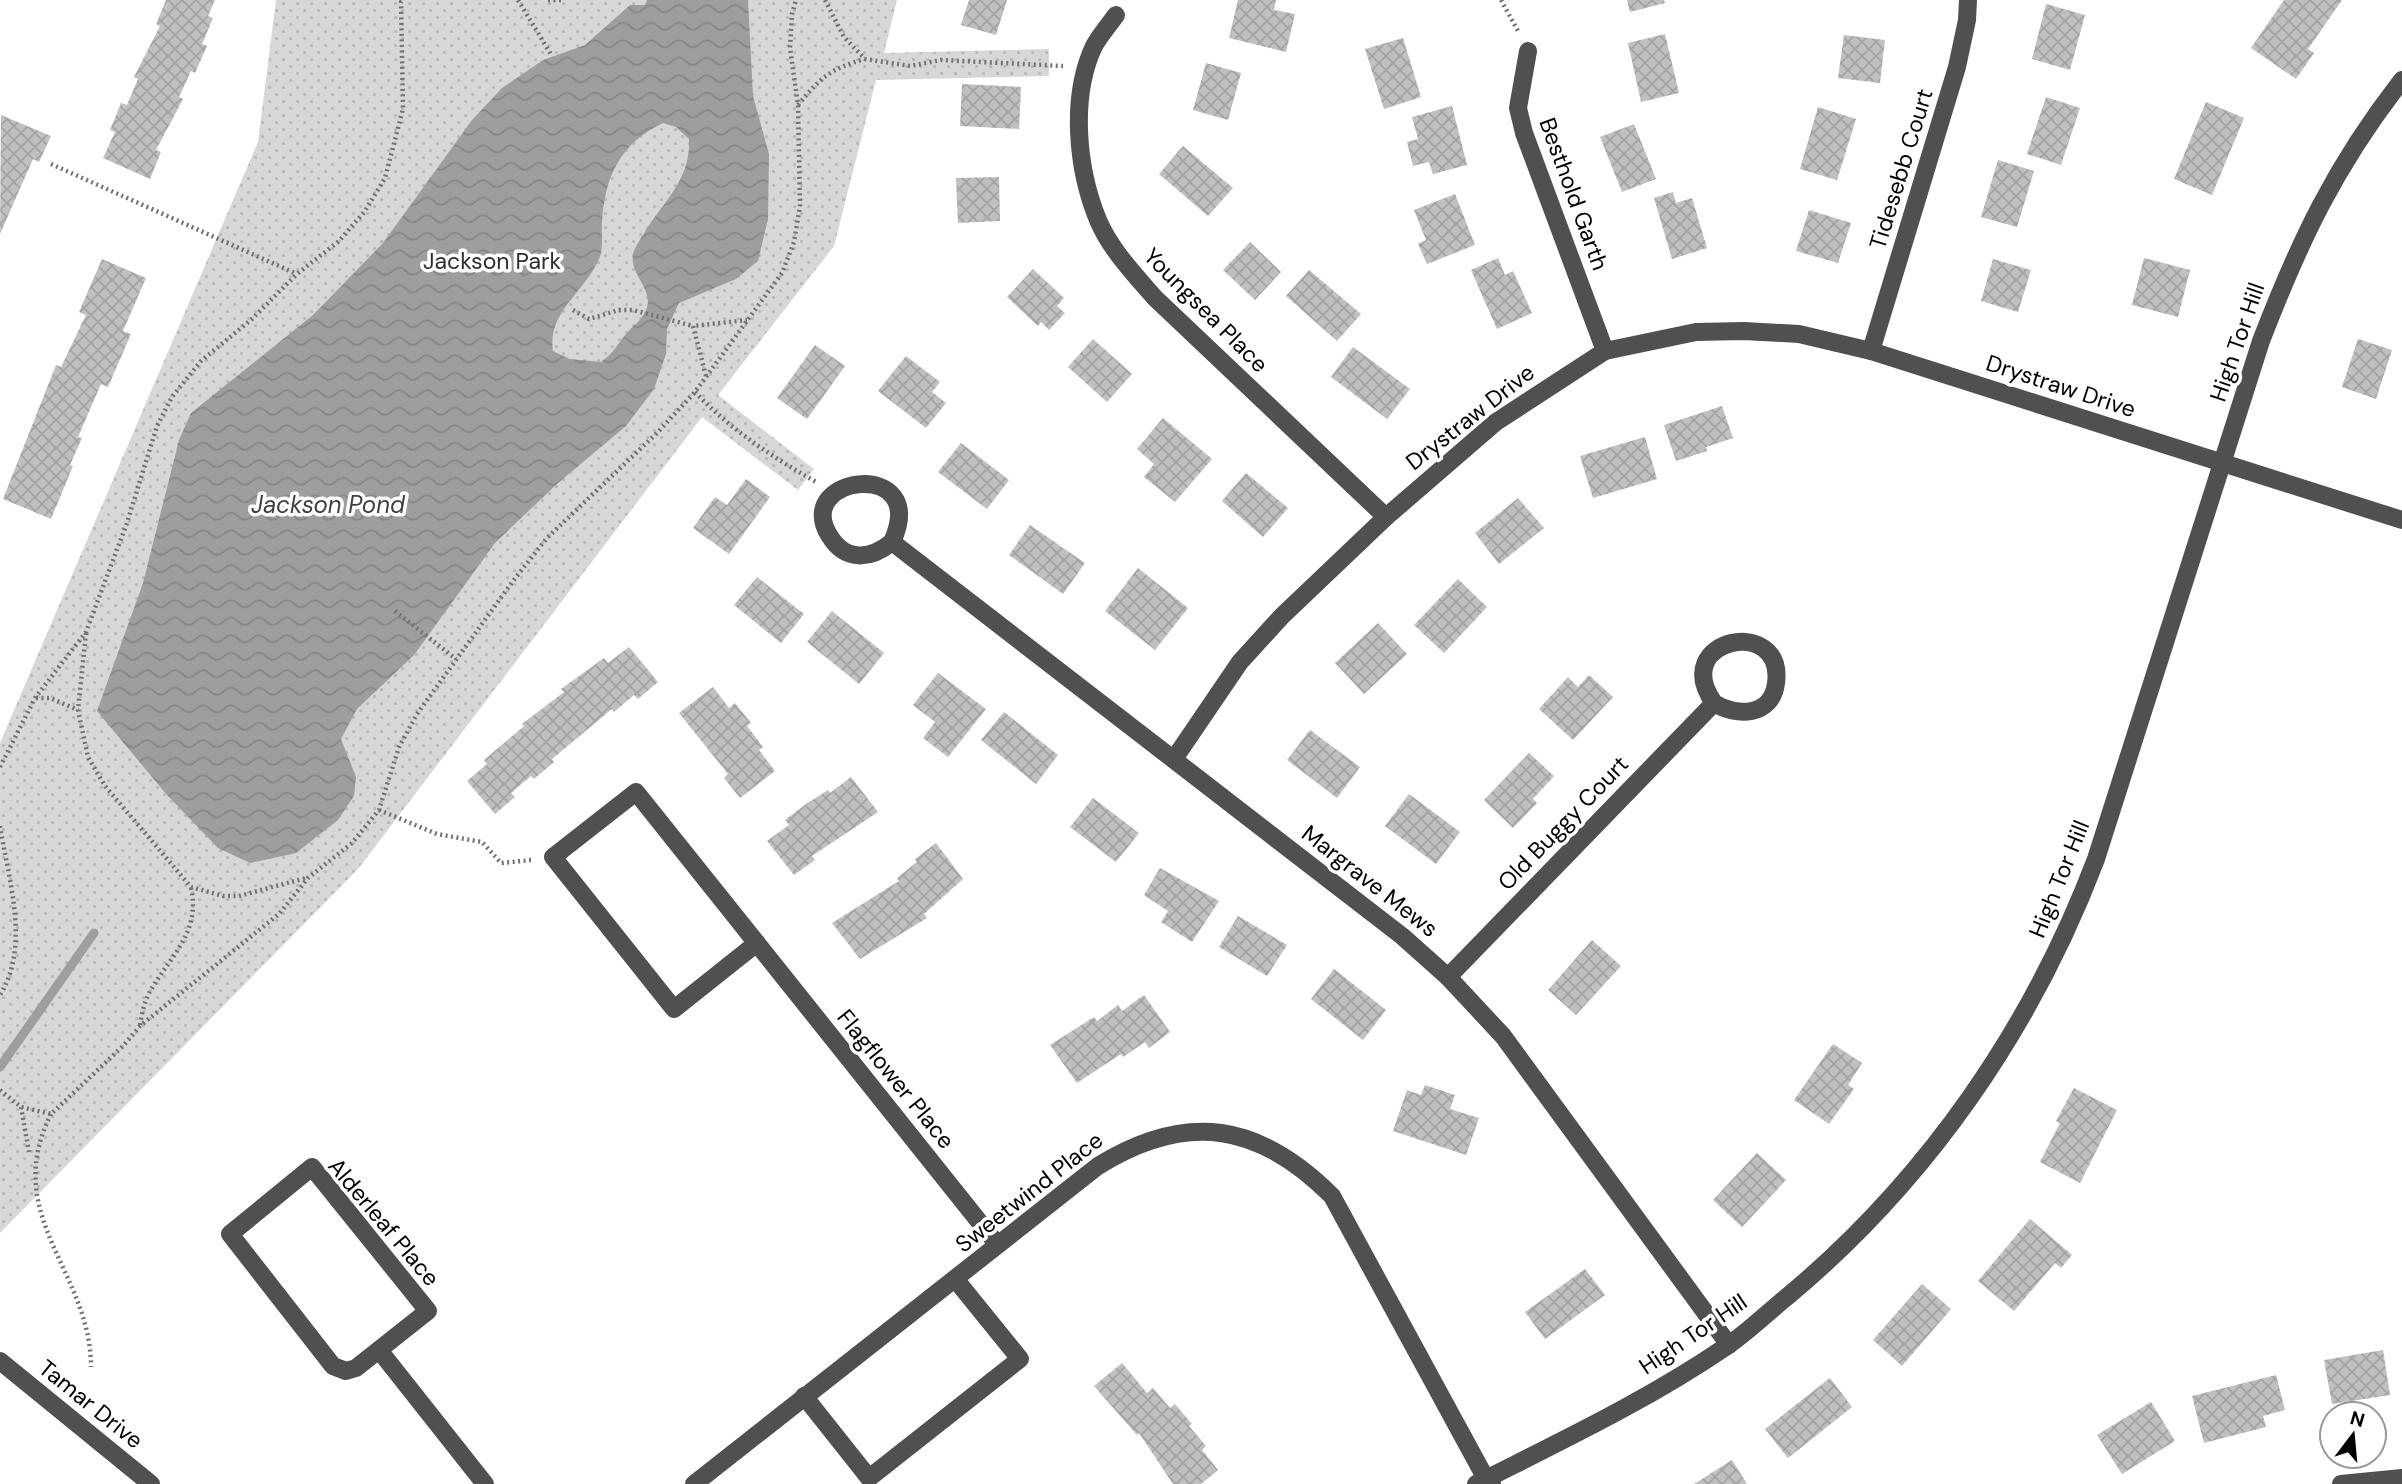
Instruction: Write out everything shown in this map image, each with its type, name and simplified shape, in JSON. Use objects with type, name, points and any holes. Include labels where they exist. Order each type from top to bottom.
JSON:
[{"type":"street","name":"Tidesebb Court","points":[[1871,351],[1957,67],[1967,20],[1968,0]]},
{"type":"street","name":"Youngsea Place","points":[[1116,15],[1095,44],[1085,70],[1080,100],[1082,150],[1087,183],[1098,222],[1122,259],[1155,299],[1386,517]]},
{"type":"street","name":"Besthold Garth","points":[[1528,51],[1518,108],[1524,133],[1605,351]]},
{"type":"street","name":"High Tor Hill","points":[[1485,1483],[1633,1403],[1728,1345],[1813,1275],[1874,1217],[1935,1145],[1986,1076],[2034,997],[2070,927],[2096,859],[2261,341],[2291,264],[2326,191],[2354,144],[2402,80]]},
{"type":"street","name":"Drystraw Drive","points":[[1174,760],[1240,662],[1282,617],[1386,517],[1496,422],[1605,351],[1696,332],[1799,334],[1871,351],[2402,520]]},
{"type":"street","points":[[860,482],[875,484],[889,492],[899,509],[900,526],[892,542],[879,553],[867,557],[854,556],[838,549],[827,533],[824,520],[826,507],[835,493],[845,485],[860,482]]},
{"type":"street","name":"Margrave Mews","points":[[892,542],[1402,936],[1448,977],[1503,1036],[1728,1345]]},
{"type":"street","points":[[1741,640],[1757,644],[1769,654],[1776,669],[1776,686],[1767,703],[1744,714],[1727,712],[1714,703],[1706,693],[1703,678],[1705,663],[1713,651],[1724,643],[1741,640]]},
{"type":"street","name":"Old Buggy Court","points":[[1448,977],[1714,703]]},
{"type":"street","name":"Flagflower Place","points":[[553,857],[636,792],[997,1244]]},
{"type":"street","points":[[553,857],[674,1009],[757,943]]},
{"type":"street","name":"Sweetwind Place","points":[[694,1484],[1098,1166],[1132,1145],[1159,1136],[1194,1130],[1258,1143],[1310,1175],[1332,1196],[1485,1483]]},
{"type":"street","name":"Alderleaf Place","points":[[312,1167],[428,1311],[379,1350],[356,1368],[346,1371],[332,1366],[230,1234],[312,1167]]},
{"type":"street","points":[[804,1396],[869,1478],[1020,1359],[956,1280]]},
{"type":"street","points":[[379,1350],[485,1484]]},
{"type":"street","name":"Tamar Drive","points":[[0,1361],[152,1484]]},
{"type":"street","points":[[2341,1484],[2402,1478]]},
{"type":"path","points":[[518,0],[552,56]]},
{"type":"path","points":[[548,0],[561,0]]},
{"type":"path","points":[[28,1164],[30,1153],[51,1114],[123,1046],[140,1026],[279,914],[308,878],[352,842],[379,810],[399,747],[456,659],[547,538],[657,433],[695,392],[782,274],[794,242],[800,206],[798,105],[790,48],[792,14],[796,0]]},
{"type":"path","points":[[825,0],[844,37],[865,59]]},
{"type":"path","points":[[1501,0],[1528,51]]},
{"type":"path","points":[[140,1026],[150,990],[181,948],[191,924],[195,904],[191,887],[105,786],[85,750],[78,710],[86,632],[127,523],[157,426],[172,397],[201,361],[252,319],[297,274],[339,241],[365,211],[385,178],[404,109],[402,1]]},
{"type":"path","points":[[798,105],[818,79],[834,68],[865,59],[910,66],[941,60],[1048,63],[1085,70]]},
{"type":"path","points":[[51,164],[297,274]]},
{"type":"path","points":[[573,310],[589,319],[620,310],[633,310],[693,326],[748,320]]},
{"type":"path","points":[[693,326],[707,377]]},
{"type":"path","points":[[695,392],[719,417],[759,448],[835,493]]},
{"type":"path","points":[[395,611],[456,659]]},
{"type":"path","points":[[0,766],[36,698],[86,632]]},
{"type":"path","points":[[36,698],[50,698],[78,710]]},
{"type":"path","points":[[379,810],[437,834],[482,842],[501,863],[553,857]]},
{"type":"path","points":[[0,826],[2,852],[15,919],[12,964],[0,995]]},
{"type":"path","points":[[191,887],[223,896],[239,896],[308,878]]},
{"type":"path","points":[[0,1090],[21,1107],[51,1114]]},
{"type":"path","points":[[21,1107],[30,1153]]},
{"type":"path","points":[[43,1242],[81,1312],[90,1339],[91,1367]]},
{"type":"green space","name":"Jackson Park","points":[[276,0],[897,0],[884,53],[1049,49],[1049,76],[876,80],[834,246],[718,395],[814,469],[798,490],[702,417],[358,869],[0,1233],[0,743],[258,142]]},
{"type":"water","name":"Jackson Pond","points":[[647,0],[748,0],[753,96],[769,154],[768,219],[758,261],[736,279],[679,303],[667,329],[666,354],[654,389],[626,426],[558,483],[495,543],[414,655],[357,709],[341,739],[356,777],[354,796],[338,820],[296,853],[250,863],[218,848],[167,795],[97,711],[143,583],[179,440],[191,413],[313,315],[383,243],[472,120],[502,88],[543,60],[585,45],[630,5],[645,5]],"holes":[[[663,123],[676,127],[689,139],[689,153],[682,177],[633,254],[635,269],[647,296],[648,303],[644,314],[613,352],[601,362],[570,359],[553,351],[553,337],[561,313],[593,271],[601,255],[604,205],[618,162],[636,140],[648,131]]]},
{"type":"building","points":[[166,0],[215,0],[208,16],[213,18],[202,44],[207,46],[195,73],[191,71],[179,97],[183,99],[156,150],[161,152],[150,179],[103,158],[115,132],[110,130],[121,103],[127,105],[138,79],[134,77],[160,26],[156,24]]},
{"type":"building","points":[[969,0],[1007,0],[996,35],[961,25]]},
{"type":"building","points":[[1238,0],[1276,0],[1274,10],[1295,14],[1286,52],[1229,38]]},
{"type":"building","points":[[1627,0],[1664,0],[1665,3],[1630,12]]},
{"type":"building","points":[[2284,0],[2342,0],[2308,49],[2314,53],[2296,79],[2251,48]]},
{"type":"building","points":[[2046,4],[2085,15],[2070,70],[2032,59]]},
{"type":"building","points":[[1665,34],[1679,93],[1641,102],[1628,43]]},
{"type":"building","points":[[1844,35],[1885,40],[1880,83],[1838,78]]},
{"type":"building","points":[[1403,38],[1421,97],[1384,109],[1365,49]]},
{"type":"building","points":[[1206,63],[1241,73],[1228,120],[1193,110]]},
{"type":"building","points":[[962,84],[1021,87],[1019,129],[960,126]]},
{"type":"building","points":[[2046,97],[2080,108],[2061,165],[2027,154]]},
{"type":"building","points":[[2206,102],[2244,118],[2212,195],[2174,179]]},
{"type":"building","points":[[1452,106],[1467,165],[1433,174],[1429,162],[1413,166],[1407,142],[1418,139],[1412,117]]},
{"type":"building","points":[[1818,107],[1856,119],[1837,180],[1800,169]]},
{"type":"building","points":[[1,115],[51,136],[39,162],[33,159],[0,234]]},
{"type":"building","points":[[1634,124],[1656,179],[1622,192],[1600,137]]},
{"type":"building","points":[[1183,146],[1233,188],[1208,216],[1159,174]]},
{"type":"building","points":[[1998,160],[2034,171],[2017,227],[1981,217]]},
{"type":"building","points":[[999,177],[1000,221],[958,223],[956,178]]},
{"type":"building","points":[[1673,192],[1676,203],[1692,198],[1707,248],[1672,259],[1654,198]]},
{"type":"building","points":[[1455,194],[1475,245],[1427,264],[1418,244],[1426,240],[1414,210]]},
{"type":"building","points":[[1809,210],[1851,223],[1838,263],[1796,251]]},
{"type":"building","points":[[1250,242],[1281,272],[1255,300],[1223,270]]},
{"type":"building","points":[[1498,258],[1505,275],[1513,271],[1532,313],[1497,329],[1471,270]]},
{"type":"building","points":[[2144,258],[2190,270],[2178,317],[2132,305]]},
{"type":"building","points":[[102,259],[146,278],[123,331],[131,334],[108,387],[101,384],[78,437],[82,438],[70,465],[73,466],[51,519],[3,499],[56,365],[61,367],[86,315],[79,312]]},
{"type":"building","points":[[1993,259],[2031,270],[2018,312],[1981,301]]},
{"type":"building","points":[[1033,269],[1064,298],[1057,306],[1065,313],[1049,330],[1041,322],[1038,326],[1007,297]]},
{"type":"building","points":[[1309,270],[1361,314],[1337,341],[1286,296]]},
{"type":"building","points":[[1093,339],[1132,374],[1107,402],[1068,367]]},
{"type":"building","points":[[2358,339],[2392,350],[2376,399],[2342,387]]},
{"type":"building","points":[[815,345],[845,366],[807,419],[777,398]]},
{"type":"building","points":[[1353,347],[1410,389],[1387,419],[1331,377]]},
{"type":"building","points":[[906,356],[940,382],[932,392],[946,403],[926,428],[878,391]]},
{"type":"building","points":[[1722,406],[1733,438],[1706,447],[1707,451],[1676,461],[1664,425]]},
{"type":"building","points":[[1163,418],[1212,459],[1175,502],[1144,477],[1154,464],[1137,449]]},
{"type":"building","points":[[1645,437],[1657,479],[1593,498],[1580,456]]},
{"type":"building","points":[[961,443],[1009,480],[987,509],[938,472]]},
{"type":"building","points":[[1246,473],[1288,508],[1263,537],[1222,501]]},
{"type":"building","points":[[746,479],[770,497],[729,554],[693,528],[715,497],[727,505]]},
{"type":"building","points":[[1518,498],[1544,528],[1499,564],[1475,533]]},
{"type":"building","points":[[1030,525],[1085,563],[1063,594],[1009,555]]},
{"type":"building","points":[[1138,568],[1188,608],[1155,650],[1105,611]]},
{"type":"building","points":[[757,577],[804,614],[781,643],[734,605]]},
{"type":"building","points":[[1458,579],[1487,607],[1444,653],[1414,625]]},
{"type":"building","points":[[832,611],[884,653],[859,684],[807,642]]},
{"type":"building","points":[[1378,623],[1407,654],[1364,694],[1335,663]]},
{"type":"building","points":[[629,647],[658,682],[638,699],[634,695],[614,712],[612,709],[552,759],[554,762],[534,779],[531,776],[511,793],[515,797],[495,814],[467,781],[487,764],[484,760],[524,726],[522,724],[564,692],[561,689],[604,658],[608,663]]},
{"type":"building","points":[[938,673],[986,709],[948,757],[923,738],[935,722],[913,705]]},
{"type":"building","points":[[1589,675],[1613,697],[1573,740],[1539,709],[1568,677],[1578,687]]},
{"type":"building","points":[[713,687],[729,708],[735,703],[751,723],[747,726],[763,747],[759,750],[775,771],[740,798],[724,778],[728,774],[679,713]]},
{"type":"building","points":[[1004,712],[1058,755],[1036,784],[981,740]]},
{"type":"building","points":[[1310,730],[1360,767],[1337,798],[1287,760]]},
{"type":"building","points":[[1529,753],[1554,776],[1533,799],[1537,803],[1513,828],[1484,800]]},
{"type":"building","points":[[851,777],[878,812],[812,856],[815,860],[794,875],[767,841],[789,825],[785,820],[806,804],[828,790],[830,793]]},
{"type":"building","points":[[1409,794],[1460,832],[1436,864],[1385,826]]},
{"type":"building","points":[[1093,798],[1139,833],[1116,862],[1070,827]]},
{"type":"building","points":[[936,843],[963,879],[924,914],[927,918],[860,959],[832,923],[899,881],[897,878],[917,862],[915,859]]},
{"type":"building","points":[[1160,868],[1219,901],[1192,942],[1161,922],[1168,911],[1144,895]]},
{"type":"building","points":[[1238,916],[1287,945],[1267,976],[1219,947]]},
{"type":"building","points":[[1592,940],[1621,966],[1576,1015],[1548,990]]},
{"type":"building","points":[[1334,969],[1386,1010],[1363,1040],[1311,999]]},
{"type":"building","points":[[1144,995],[1170,1032],[1149,1048],[1145,1042],[1123,1057],[1121,1054],[1077,1083],[1050,1045],[1094,1017],[1097,1021],[1118,1005],[1122,1011]]},
{"type":"building","points":[[1833,1044],[1862,1063],[1848,1085],[1854,1089],[1829,1124],[1794,1100]]},
{"type":"building","points":[[1425,1085],[1455,1095],[1450,1109],[1479,1118],[1466,1155],[1393,1131],[1407,1090],[1421,1095]]},
{"type":"building","points":[[2074,1088],[2117,1110],[2080,1183],[2040,1162],[2060,1123],[2056,1121]]},
{"type":"building","points":[[1757,1153],[1786,1180],[1742,1227],[1713,1200]]},
{"type":"building","points":[[2030,1219],[2072,1255],[2061,1268],[2055,1263],[2014,1311],[1978,1281]]},
{"type":"building","points":[[1585,1269],[1605,1295],[1545,1339],[1525,1312]]},
{"type":"building","points":[[1922,1284],[1951,1309],[1902,1366],[1873,1340]]},
{"type":"building","points":[[2383,1350],[2390,1395],[2358,1400],[2331,1400],[2324,1360]]},
{"type":"building","points":[[1122,1363],[1147,1393],[1153,1388],[1170,1408],[1175,1404],[1192,1424],[1189,1426],[1206,1446],[1202,1450],[1218,1470],[1201,1484],[1173,1484],[1139,1433],[1137,1435],[1094,1386]]},
{"type":"building","points":[[2276,1375],[2285,1410],[2263,1416],[2266,1427],[2204,1443],[2192,1396]]},
{"type":"building","points":[[1830,1378],[1852,1407],[1788,1458],[1765,1429]]},
{"type":"building","points":[[2151,1402],[2175,1441],[2122,1474],[2097,1435]]},
{"type":"building","points":[[1732,1460],[1747,1484],[1694,1484]]},
{"type":"waterway","points":[[0,1067],[94,933]]}]
